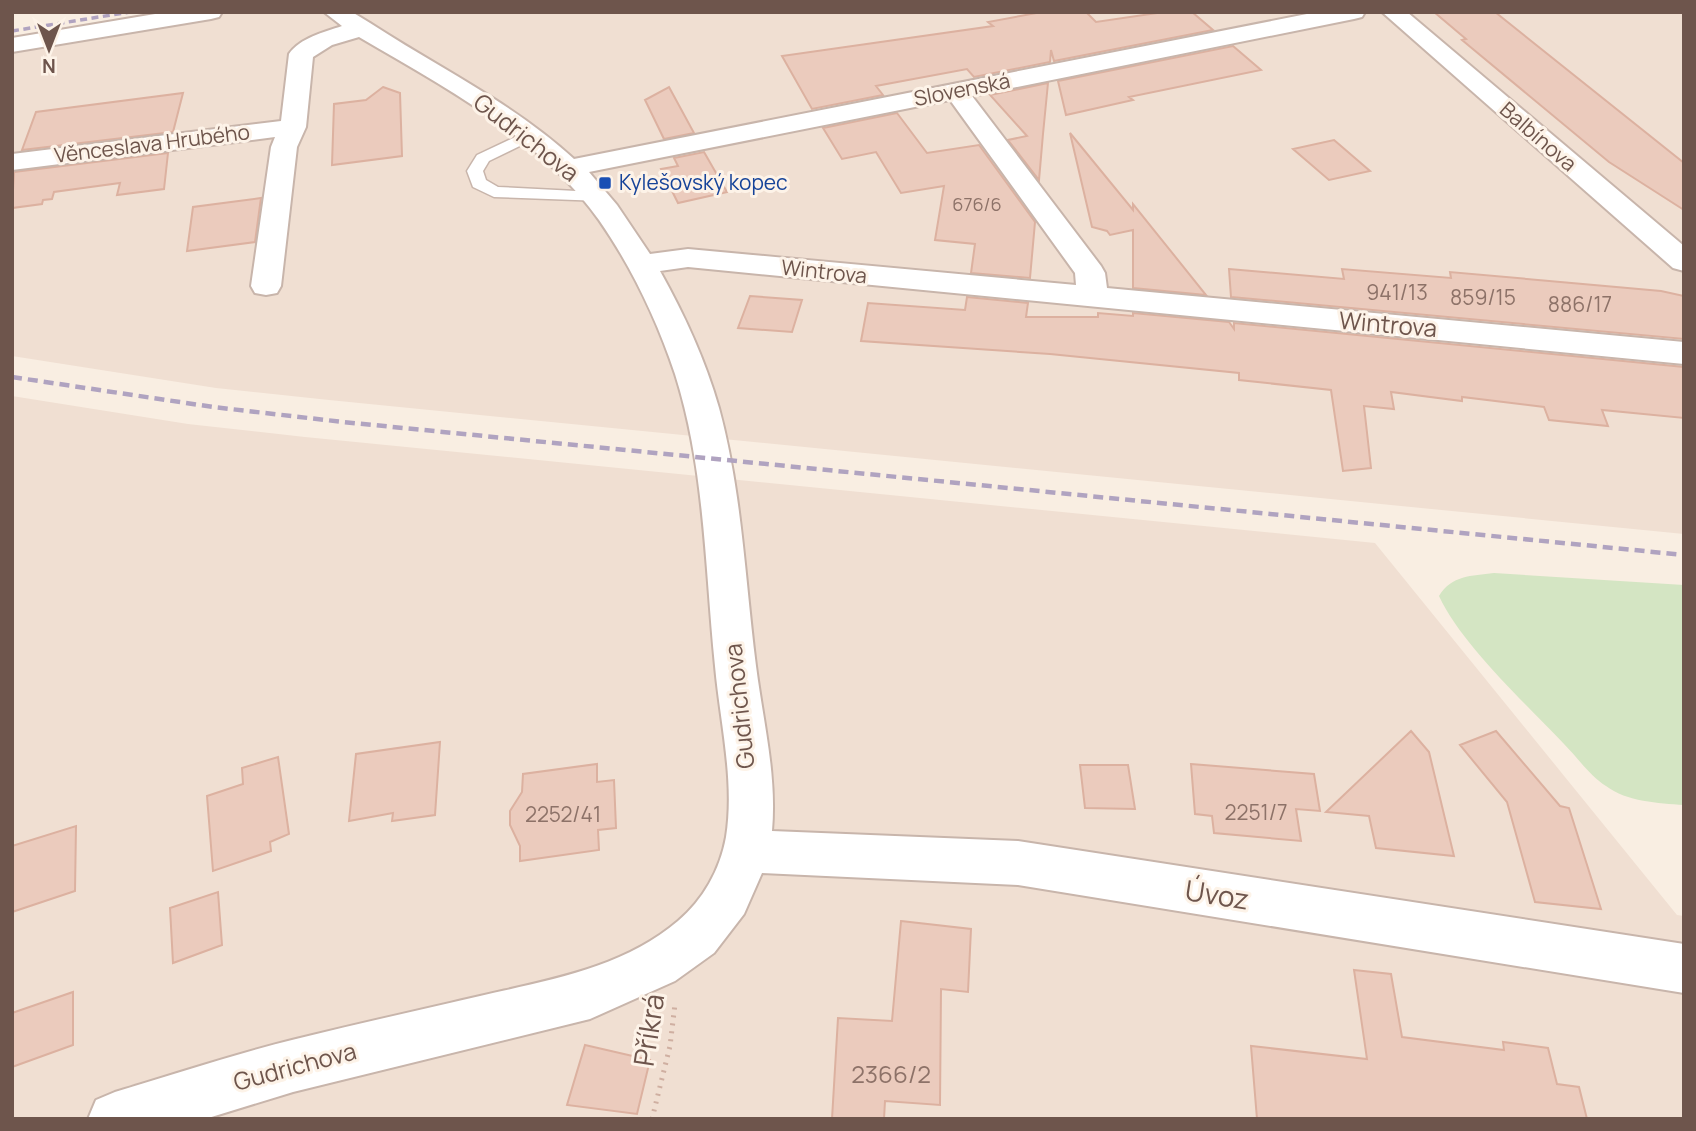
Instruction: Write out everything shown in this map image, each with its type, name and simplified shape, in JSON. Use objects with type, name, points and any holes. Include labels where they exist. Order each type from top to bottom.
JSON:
[{"type":"street","points":[[12,45],[211,12]]},
{"type":"street","name":"Gudrichova","points":[[115,1119],[293,1066],[568,1001],[609,987],[652,968],[713,921],[727,898],[748,851],[750,794],[716,490],[706,428],[691,374],[660,300],[596,197],[570,168],[463,90],[335,12]]},
{"type":"street","name":"Slovenská","points":[[570,168],[1354,12]]},
{"type":"street","name":"Balbínova","points":[[1393,12],[1684,262]]},
{"type":"street","name":"Věnceslava Hrubého","points":[[265,286],[284,147],[293,127],[301,54],[324,40],[362,28]]},
{"type":"street","points":[[956,91],[1090,274],[1093,298]]},
{"type":"street","name":"Věnceslava Hrubého","points":[[12,162],[293,127]]},
{"type":"street","name":"Wintrova","points":[[640,264],[688,258],[1684,353]]},
{"type":"street","name":"Úvoz","points":[[748,851],[1018,863],[1684,969]]},
{"type":"lane","points":[[528,136],[484,158],[475,171],[479,183],[494,192],[596,197]]},
{"type":"path","name":"Příkrá","points":[[652,1119],[670,1046],[682,947]]},
{"type":"shaded area","points":[[178,12],[1684,12],[1684,534],[216,388],[12,356],[12,39]]},
{"type":"shaded area","points":[[12,396],[188,424],[305,437],[1375,543],[1677,915],[1684,916],[1684,1119],[12,1119]]},
{"type":"green space","points":[[1494,573],[1684,585],[1684,805],[1633,799],[1600,782],[1462,634],[1439,596],[1456,580]]},
{"type":"building","points":[[1042,12],[1086,12],[1096,22],[1164,12],[1192,12],[1213,30],[1054,61],[1051,50],[1050,62],[974,77],[967,69],[876,86],[883,95],[812,109],[782,56],[993,26],[988,22]]},
{"type":"building","points":[[1434,12],[1495,12],[1684,163],[1684,210],[1609,162],[1462,40],[1466,39]]},
{"type":"building","points":[[1233,46],[1261,70],[1129,97],[1133,100],[1066,115],[1058,81]]},
{"type":"building","points":[[1048,83],[1039,180],[1008,140],[1027,136],[990,95]]},
{"type":"building","points":[[383,87],[400,93],[402,156],[332,165],[334,104],[366,100]]},
{"type":"building","points":[[669,87],[694,133],[664,139],[645,100]]},
{"type":"building","points":[[183,93],[173,132],[22,150],[36,112]]},
{"type":"building","points":[[897,113],[927,153],[979,145],[1035,222],[1030,278],[971,273],[975,244],[935,240],[944,186],[901,193],[876,152],[842,159],[823,128]]},
{"type":"building","points":[[1070,133],[1133,210],[1133,204],[1206,295],[1133,288],[1133,230],[1110,235],[1107,231],[1092,227]]},
{"type":"building","points":[[1334,140],[1370,171],[1329,180],[1293,149]]},
{"type":"building","points":[[704,152],[727,192],[678,203],[661,169],[678,166],[674,158]]},
{"type":"building","points":[[168,153],[164,189],[117,195],[120,183],[54,192],[52,199],[43,200],[42,204],[12,208],[14,172]]},
{"type":"building","points":[[261,198],[255,242],[187,251],[193,207]]},
{"type":"building","points":[[1229,269],[1344,279],[1342,269],[1451,278],[1450,272],[1661,291],[1684,296],[1684,339],[1231,297]]},
{"type":"building","points":[[750,296],[802,300],[792,332],[738,328]]},
{"type":"building","points":[[967,297],[1028,303],[1026,317],[1098,317],[1098,313],[1133,316],[1133,313],[1229,322],[1234,329],[1234,323],[1684,367],[1684,418],[1602,410],[1608,426],[1549,420],[1544,407],[1391,392],[1394,409],[1364,406],[1371,468],[1343,471],[1331,390],[1239,380],[1239,373],[1050,354],[861,341],[868,303],[965,310]]},
{"type":"building","points":[[1411,731],[1429,752],[1454,856],[1376,848],[1369,816],[1326,812]]},
{"type":"building","points":[[1496,731],[1560,806],[1569,808],[1601,909],[1535,902],[1507,802],[1460,745]]},
{"type":"building","points":[[440,742],[435,815],[392,821],[393,813],[349,821],[356,754]]},
{"type":"building","points":[[278,757],[289,834],[270,842],[271,851],[213,871],[207,796],[243,784],[242,768]]},
{"type":"building","points":[[597,764],[597,782],[614,780],[616,828],[598,830],[599,850],[520,861],[520,846],[510,825],[510,811],[522,792],[523,774]]},
{"type":"building","points":[[1191,764],[1314,774],[1320,811],[1296,809],[1301,841],[1214,833],[1212,816],[1195,814]]},
{"type":"building","points":[[1080,765],[1128,765],[1135,809],[1085,808]]},
{"type":"building","points":[[76,826],[75,891],[12,912],[12,846]]},
{"type":"building","points":[[218,892],[222,945],[173,963],[170,908]]},
{"type":"building","points":[[901,921],[971,929],[968,992],[941,989],[940,1105],[885,1101],[884,1119],[832,1119],[838,1018],[892,1021]]},
{"type":"building","points":[[1354,970],[1391,974],[1402,1037],[1504,1050],[1503,1042],[1548,1048],[1557,1084],[1579,1087],[1587,1119],[1257,1119],[1251,1046],[1367,1059]]},
{"type":"building","points":[[73,992],[73,1045],[12,1067],[12,1013]]},
{"type":"building","points":[[585,1045],[650,1060],[637,1114],[567,1105]]},
{"type":"railway","points":[[12,31],[130,12]]},
{"type":"railway","points":[[12,377],[213,407],[343,422],[1684,555]]},
{"type":"place","name":"Kylešovský kopec","points":[[605,183]]}]
